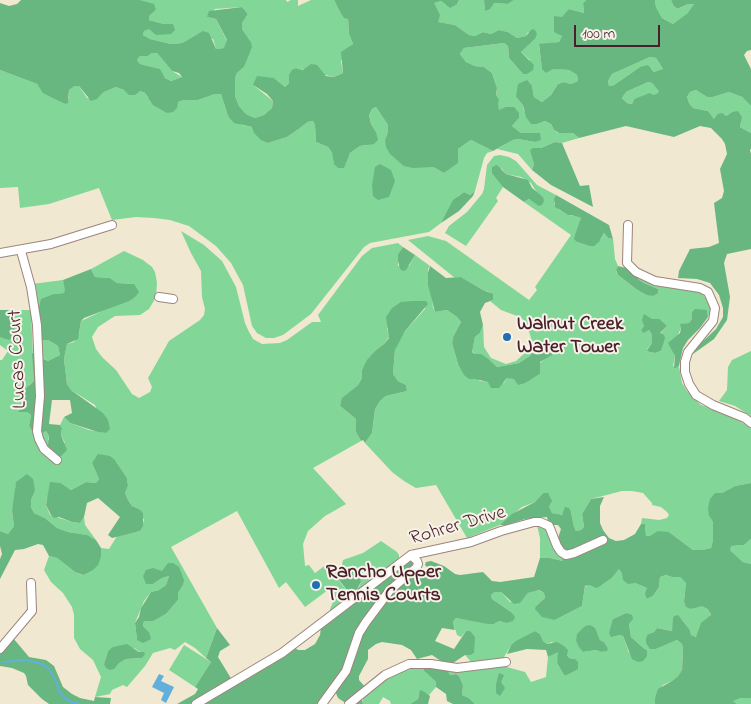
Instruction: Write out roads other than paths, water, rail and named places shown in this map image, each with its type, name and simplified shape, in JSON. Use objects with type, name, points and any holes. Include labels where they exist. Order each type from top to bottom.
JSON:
[{"type":"street","points":[[0,254],[51,244],[112,225]]},
{"type":"street","points":[[628,226],[627,263],[636,272],[655,281],[700,288],[708,292],[715,308],[713,321],[688,352],[685,372],[689,384],[696,395],[713,405],[745,418],[751,423]]},
{"type":"street","name":"Lucas Court","points":[[21,251],[31,287],[37,325],[40,396],[39,438],[44,449],[57,460]]},
{"type":"street","points":[[159,298],[173,298]]},
{"type":"street","name":"Rohrer Drive","points":[[196,704],[282,653],[411,555],[471,542],[534,522],[540,522],[549,526],[557,546],[566,555],[603,540]]},
{"type":"street","points":[[322,704],[346,671],[359,633],[366,622],[390,590],[416,568],[417,561],[411,555]]},
{"type":"street","points":[[0,649],[32,611],[31,583]]},
{"type":"street","points":[[349,704],[386,675],[409,664],[431,664],[457,668],[506,662]]},
{"type":"water","points":[[159,674],[164,676],[161,681],[174,687],[166,703],[161,700],[164,693],[152,687]]},
{"type":"waterway","points":[[3,662],[25,660],[42,664],[49,669],[57,683],[59,692],[67,700],[79,704]]},
{"type":"place","name":"Walnut Creek Water Tower","points":[[507,337]]},
{"type":"place","name":"Rancho Upper Tennis Courts","points":[[316,585]]}]
